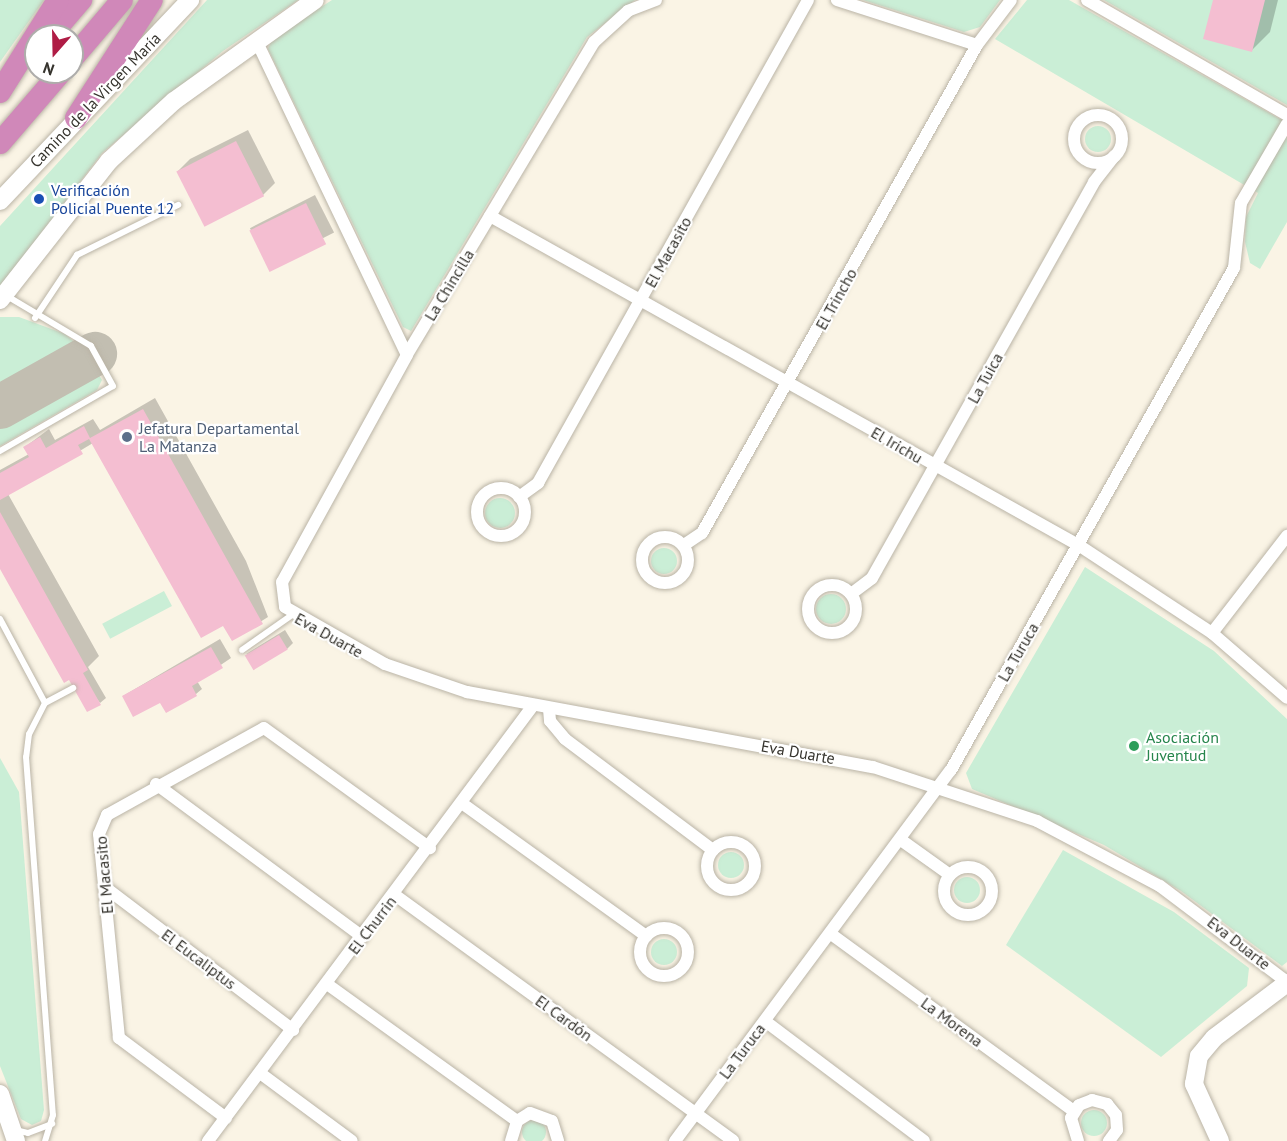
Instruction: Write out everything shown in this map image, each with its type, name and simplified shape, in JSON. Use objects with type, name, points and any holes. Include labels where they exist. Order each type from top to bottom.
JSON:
[{"type":"highway","points":[[0,93],[58,0]]},
{"type":"highway","points":[[60,24],[81,0]]},
{"type":"highway","points":[[84,45],[122,0]]},
{"type":"highway","points":[[76,118],[152,0]]},
{"type":"highway","points":[[0,93],[24,66]]},
{"type":"highway","points":[[0,142],[51,84]]},
{"type":"street","name":"Camino de la Virgen María","points":[[0,201],[190,0]]},
{"type":"street","points":[[2,297],[109,161],[174,101],[256,40],[315,0]]},
{"type":"street","name":"La Chincilla","points":[[281,599],[282,582],[407,355],[594,42],[628,11],[656,0]]},
{"type":"street","name":"El Macasito","points":[[519,497],[538,483],[808,0]]},
{"type":"street","points":[[837,0],[977,45]]},
{"type":"street","name":"El Trincho","points":[[684,545],[702,533],[789,383],[977,45],[1011,0]]},
{"type":"street","points":[[1087,0],[1287,115]]},
{"type":"street","points":[[256,40],[407,355]]},
{"type":"street","name":"La Tuica","points":[[851,594],[872,578],[1094,182],[1121,143],[1119,128],[1108,118],[1092,116],[1075,131],[1075,147],[1085,159],[1094,182]]},
{"type":"street","name":"La Turuca","points":[[675,1141],[941,785],[1080,546],[1234,268],[1241,203],[1287,124]]},
{"type":"street","points":[[1085,159],[1101,163],[1114,156]]},
{"type":"street","name":"El Irichu","points":[[490,216],[642,298],[1080,546],[1212,633],[1287,698]]},
{"type":"street","points":[[1212,633],[1287,536]]},
{"type":"street","name":"Eva Duarte","points":[[281,599],[292,615],[385,664],[532,707],[827,757],[941,785],[1037,821],[1107,856],[1220,927],[1287,982]]},
{"type":"street","name":"El Churrin","points":[[208,1141],[463,804],[532,707]]},
{"type":"street","points":[[549,709],[550,721],[565,739],[713,850]]},
{"type":"street","name":"El Macasito","points":[[226,1118],[124,1044],[117,1030],[100,825],[156,784],[264,728],[430,848]]},
{"type":"street","points":[[156,784],[363,937]]},
{"type":"street","points":[[463,804],[646,936]]},
{"type":"street","points":[[901,840],[950,875]]},
{"type":"street","name":"El Eucaliptus","points":[[106,888],[293,1030]]},
{"type":"street","name":"El Cardón","points":[[394,895],[733,1141]]},
{"type":"street","name":"La Morena","points":[[831,934],[1074,1110]]},
{"type":"street","points":[[1220,1141],[1198,1100],[1194,1069],[1214,1038],[1287,982]]},
{"type":"street","points":[[327,984],[517,1120]]},
{"type":"street","points":[[765,1021],[924,1141]]},
{"type":"street","points":[[260,1073],[352,1141]]},
{"type":"street","points":[[0,1094],[14,1135]]},
{"type":"street","points":[[1078,1141],[1070,1126],[1074,1110],[1085,1101],[1107,1104],[1118,1122],[1109,1141]]},
{"type":"street","points":[[511,1141],[517,1120],[530,1113],[546,1115],[557,1127],[558,1141]]},
{"type":"lane","points":[[35,318],[77,255],[178,205]]},
{"type":"lane","points":[[0,451],[113,386],[91,346],[70,330],[35,318],[2,297]]},
{"type":"lane","points":[[242,650],[292,615]]},
{"type":"lane","points":[[0,619],[45,703]]},
{"type":"lane","points":[[45,1141],[51,1124],[26,757],[29,734],[45,703],[73,688]]},
{"type":"lane","points":[[14,1135],[28,1133],[51,1124]]},
{"type":"green space","points":[[0,0],[44,0],[27,24],[24,24],[24,28],[0,62]]},
{"type":"green space","points":[[207,0],[298,0],[223,51],[102,153],[0,287],[0,226]]},
{"type":"green space","points":[[332,0],[635,0],[587,37],[411,331],[403,327],[268,49],[272,39]]},
{"type":"green space","points":[[863,0],[1000,0],[980,27],[964,32]]},
{"type":"green space","points":[[1027,0],[1069,0],[1287,123],[1287,222],[1260,269],[1250,263],[1245,242],[1246,217],[1258,193],[995,39]]},
{"type":"green space","points":[[1104,0],[1287,0],[1287,105]]},
{"type":"green space","points":[[1098,126],[1107,130],[1111,139],[1107,148],[1098,152],[1089,148],[1085,139],[1089,130]]},
{"type":"green space","points":[[0,317],[19,317],[65,334],[84,350],[102,380],[97,390],[0,446]]},
{"type":"green space","points":[[500,498],[511,502],[515,513],[511,524],[500,528],[489,524],[485,513],[489,502]]},
{"type":"green space","points":[[664,548],[673,552],[677,561],[673,570],[664,574],[655,570],[651,561],[655,552]]},
{"type":"green space","name":"Asociación Juventud","points":[[1085,567],[1214,651],[1287,719],[1287,962],[1282,966],[1181,891],[1104,845],[972,789],[966,773]]},
{"type":"green space","points":[[164,591],[172,606],[110,639],[102,624]]},
{"type":"green space","points":[[831,594],[842,598],[846,609],[842,620],[831,624],[820,620],[816,609],[820,598]]},
{"type":"green space","points":[[0,758],[19,792],[44,1110],[41,1121],[32,1125],[21,1119],[0,1066]]},
{"type":"green space","points":[[1063,850],[1174,912],[1249,968],[1247,986],[1161,1057],[1006,945]]},
{"type":"green space","points":[[731,852],[740,856],[744,865],[740,874],[731,878],[722,874],[718,865],[722,856]]},
{"type":"green space","points":[[967,877],[976,881],[980,890],[976,899],[967,903],[958,899],[954,890],[958,881]]},
{"type":"green space","points":[[664,939],[673,943],[677,952],[673,961],[664,965],[655,961],[651,952],[655,943]]},
{"type":"green space","points":[[1094,1110],[1103,1114],[1107,1123],[1103,1132],[1094,1136],[1085,1132],[1081,1123],[1085,1114]]},
{"type":"green space","points":[[534,1120],[539,1121],[545,1127],[545,1137],[539,1143],[534,1144],[529,1143],[523,1137],[522,1132],[523,1127],[529,1121]]},
{"type":"building","points":[[1213,0],[1265,0],[1252,52],[1203,39]]},
{"type":"building","points":[[236,141],[264,196],[204,227],[176,171]]},
{"type":"building","points":[[306,203],[326,244],[270,272],[249,231]]},
{"type":"building","points":[[143,409],[263,624],[232,641],[223,626],[201,638],[89,439],[78,445],[83,454],[0,500],[0,473],[29,457],[23,447],[40,437],[46,448],[84,426],[90,438]]},
{"type":"building","points":[[0,512],[88,670],[83,673],[101,705],[87,712],[69,680],[64,683],[0,569]]},
{"type":"building","points":[[279,635],[288,650],[253,670],[245,656]]},
{"type":"building","points":[[211,647],[223,668],[192,686],[197,696],[166,713],[160,703],[133,717],[122,696]]},
{"type":"taxiway","points":[[0,407],[95,354]]},
{"type":"place","name":"Verificación Policial Puente 12","points":[[39,199]]},
{"type":"place","name":"Jefatura Departamental La Matanza","points":[[127,437]]},
{"type":"place","name":"Asociación Juventud","points":[[1134,746]]}]
